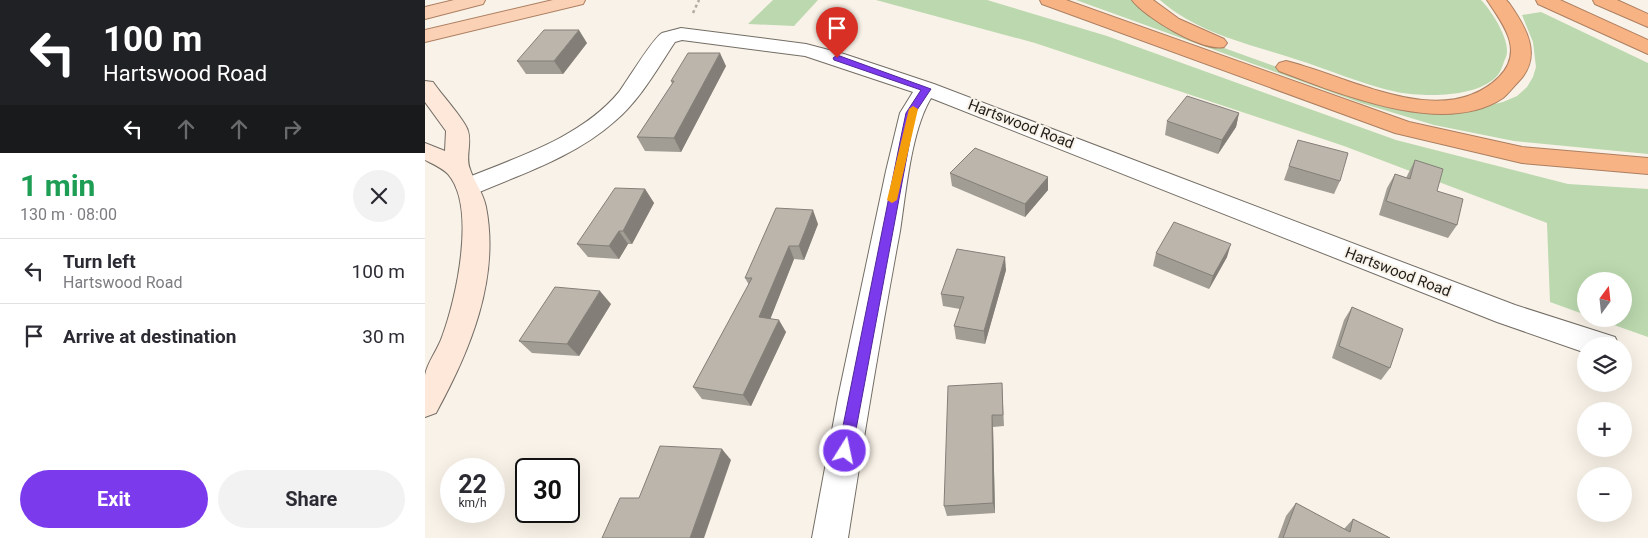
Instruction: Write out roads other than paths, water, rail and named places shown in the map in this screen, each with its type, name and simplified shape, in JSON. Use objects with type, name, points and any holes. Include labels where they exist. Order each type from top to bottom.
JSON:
[{"type":"highway","points":[[1049,0],[1403,128],[1522,154],[1648,166]]},
{"type":"highway","points":[[1141,0],[1172,23],[1200,37],[1374,97],[1405,104],[1431,106],[1465,105],[1491,97],[1508,85],[1521,65],[1521,44],[1511,18],[1496,0]]},
{"type":"highway","points":[[1545,0],[1648,48]]},
{"type":"highway","points":[[1602,0],[1648,21]]},
{"type":"main road","points":[[425,13],[476,0]]},
{"type":"main road","points":[[425,36],[575,0]]},
{"type":"street","name":"Hartswood Road","points":[[462,178],[553,151],[582,135],[609,116],[626,97],[668,38],[681,34],[805,50],[837,58],[926,89],[1507,314],[1577,337]]},
{"type":"street","points":[[425,87],[457,131],[462,178],[475,218],[476,253],[470,291],[457,338],[425,403]]},
{"type":"street","points":[[830,538],[898,171],[911,113],[926,89]]},
{"type":"street","points":[[425,151],[462,178]]}]
